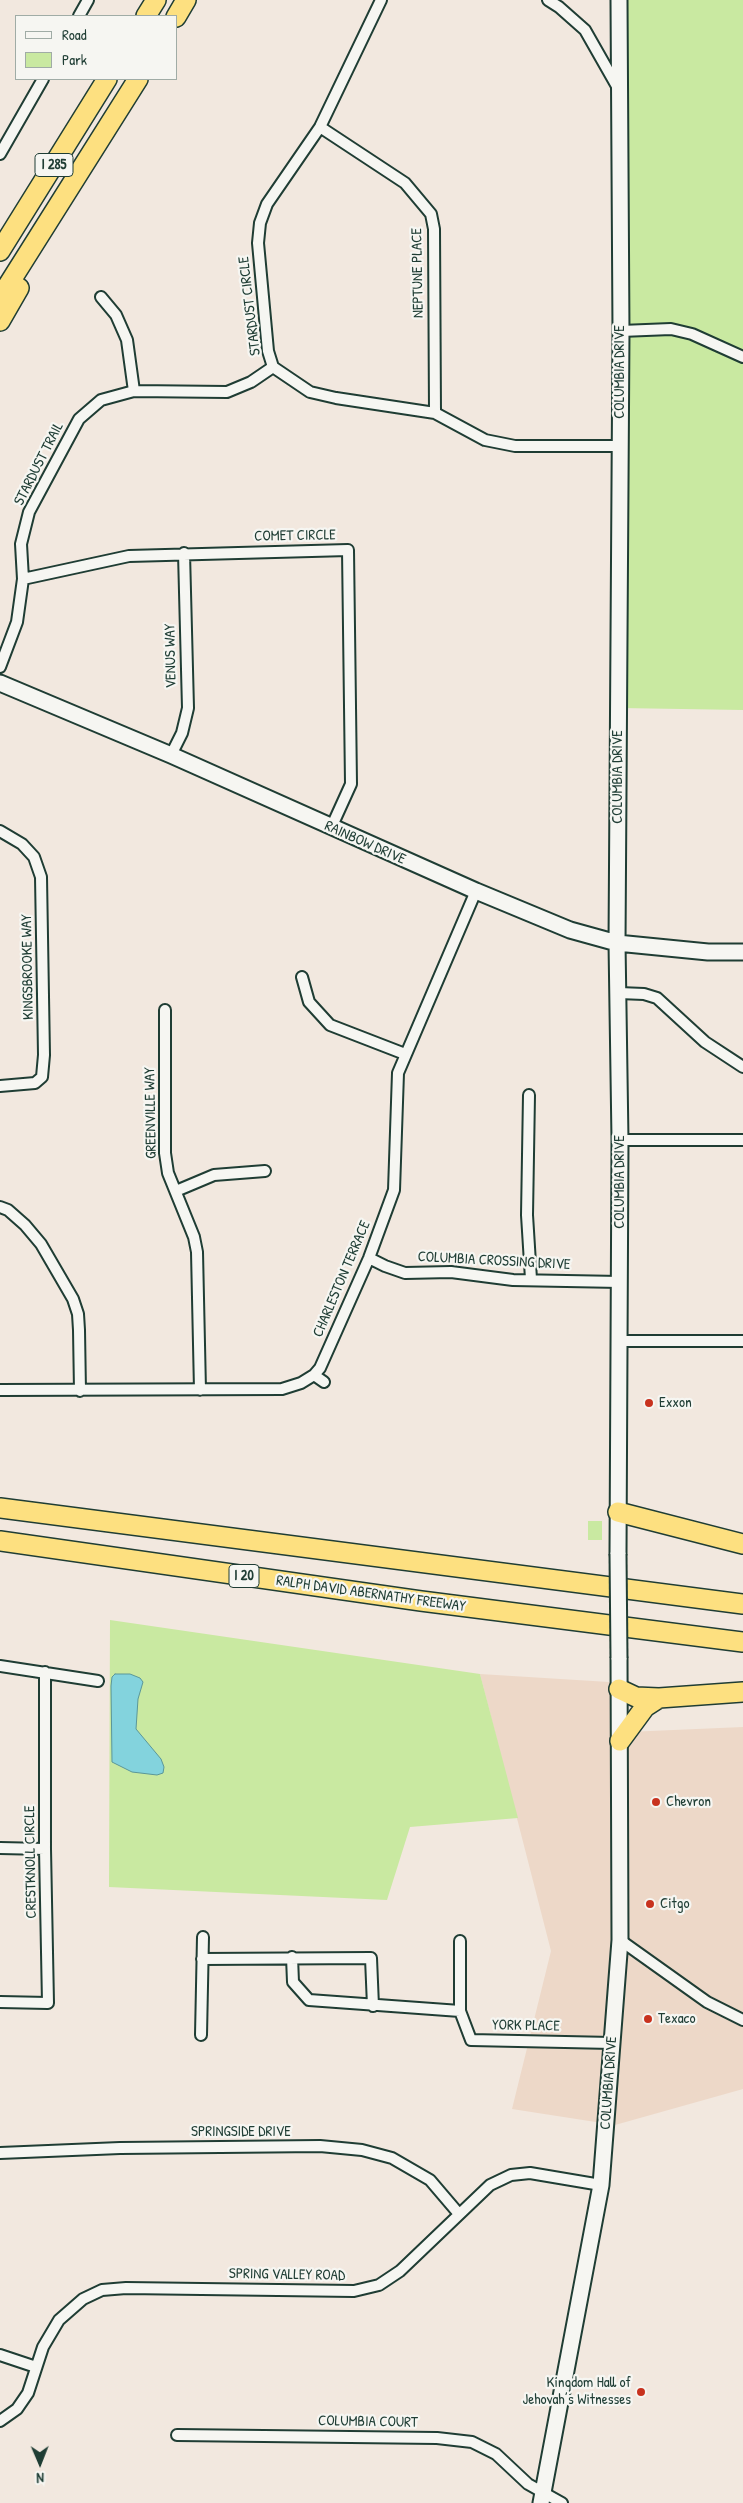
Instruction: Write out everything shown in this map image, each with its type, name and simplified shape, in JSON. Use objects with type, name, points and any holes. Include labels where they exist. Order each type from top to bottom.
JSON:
[{"type":"highway","points":[[147,15],[156,0]]},
{"type":"highway","points":[[177,15],[186,0]]},
{"type":"highway","name":"I 285","points":[[0,251],[106,80]]},
{"type":"highway","name":"I 285","points":[[0,298],[137,80]]},
{"type":"highway","points":[[0,321],[88,159]]},
{"type":"highway","points":[[0,1496],[35,1504],[255,1541]]},
{"type":"highway","points":[[0,1508],[743,1604]]},
{"type":"highway","points":[[618,1512],[743,1544]]},
{"type":"highway","name":"RALPH DAVID ABERNATHY FREEWAY","points":[[0,1542],[421,1601],[743,1642]]},
{"type":"highway","points":[[0,1550],[68,1551]]},
{"type":"highway","points":[[619,1689],[636,1697],[659,1698],[743,1692]]},
{"type":"highway","points":[[620,1741],[645,1707],[659,1698]]},
{"type":"main road","name":"COLUMBIA DRIVE","points":[[543,2497],[601,2185],[620,1940],[618,1454],[620,1140],[617,943],[620,446],[619,0]]},
{"type":"main road","name":"RAINBOW DRIVE","points":[[0,683],[171,755],[331,828],[570,930],[617,943],[708,952],[743,952]]},
{"type":"street","points":[[80,15],[88,0]]},
{"type":"street","name":"STARDUST CIRCLE","points":[[381,0],[320,127],[267,204],[260,223],[258,243],[268,351],[273,367],[310,392],[336,398],[435,413],[485,440],[515,446],[620,446]]},
{"type":"street","points":[[548,0],[584,30],[619,88]]},
{"type":"street","points":[[0,154],[42,80]]},
{"type":"street","name":"NEPTUNE PLACE","points":[[320,127],[405,183],[430,214],[434,229],[435,413]]},
{"type":"street","points":[[101,297],[116,315],[127,340],[134,392]]},
{"type":"street","points":[[620,331],[662,329],[692,334],[743,357]]},
{"type":"street","name":"STARDUST TRAIL","points":[[0,667],[17,622],[23,579],[21,544],[29,512],[79,419],[102,400],[134,392],[227,392],[251,382],[273,367]]},
{"type":"street","name":"COMET CIRCLE","points":[[23,579],[129,556],[348,550],[351,784],[331,828]]},
{"type":"street","name":"VENUS WAY","points":[[171,755],[182,733],[188,708],[184,553]]},
{"type":"street","name":"KINGSBROOKE WAY","points":[[0,831],[22,844],[34,857],[41,877],[44,1055],[42,1077],[36,1083],[0,1086]]},
{"type":"street","name":"CHARLESTON TERRACE","points":[[314,1375],[320,1368],[369,1258],[394,1190],[398,1073],[476,891]]},
{"type":"street","points":[[302,977],[309,1002],[330,1025],[405,1054]]},
{"type":"street","points":[[619,993],[644,994],[657,998],[705,1042],[743,1067]]},
{"type":"street","name":"GREENVILLE WAY","points":[[165,1010],[165,1153],[168,1172],[194,1238],[197,1252],[200,1390]]},
{"type":"street","points":[[529,1095],[527,1215],[531,1279]]},
{"type":"street","points":[[620,1140],[743,1140]]},
{"type":"street","points":[[176,1191],[214,1175],[266,1171]]},
{"type":"street","points":[[0,1207],[8,1210],[25,1225],[41,1244],[72,1299],[78,1314],[80,1392]]},
{"type":"street","name":"COLUMBIA CROSSING DRIVE","points":[[369,1258],[405,1273],[451,1272],[513,1280],[620,1282]]},
{"type":"street","points":[[619,1341],[743,1341]]},
{"type":"street","points":[[0,1390],[80,1392],[282,1389],[301,1383],[314,1375],[324,1382]]},
{"type":"street","points":[[0,1666],[98,1680]]},
{"type":"street","name":"CRESTKNOLL CIRCLE","points":[[0,2002],[48,2003],[45,1848],[45,1672]]},
{"type":"street","points":[[0,1848],[45,1848]]},
{"type":"street","points":[[201,2035],[203,1937]]},
{"type":"street","name":"YORK PLACE","points":[[460,1940],[460,2011],[471,2040],[612,2043]]},
{"type":"street","points":[[620,1940],[707,2002],[743,2020]]},
{"type":"street","points":[[292,1957],[293,1982],[309,2000],[460,2011]]},
{"type":"street","points":[[202,1959],[372,1958],[373,2006]]},
{"type":"street","name":"SPRINGSIDE DRIVE","points":[[0,2153],[140,2147],[320,2146],[362,2150],[392,2158],[430,2180],[459,2214]]},
{"type":"street","name":"SPRING VALLEY ROAD","points":[[0,2421],[17,2408],[28,2393],[43,2348],[59,2320],[83,2299],[102,2290],[126,2288],[354,2291],[379,2285],[400,2271],[490,2185],[510,2175],[530,2173],[601,2185]]},
{"type":"street","points":[[0,2355],[36,2367]]},
{"type":"street","name":"COLUMBIA COURT","points":[[177,2435],[437,2438],[472,2442],[496,2454],[543,2497],[562,2503]]},
{"type":"shaded area","points":[[480,1674],[625,1683],[627,1732],[743,1727],[743,2089],[615,2125],[512,2109],[551,1951]]},
{"type":"green space","points":[[620,0],[743,0],[743,710],[620,708]]},
{"type":"green space","points":[[588,1521],[602,1521],[602,1540],[588,1540]]},
{"type":"green space","points":[[110,1620],[480,1674],[518,1818],[410,1827],[387,1900],[109,1887]]},
{"type":"water","points":[[115,1674],[130,1674],[140,1678],[143,1682],[138,1699],[136,1729],[161,1759],[164,1767],[163,1773],[157,1775],[132,1772],[112,1762],[111,1686],[112,1677]]},
{"type":"place","name":"Exxon","points":[[649,1403]]},
{"type":"place","name":"Chevron","points":[[656,1802]]},
{"type":"place","name":"Citgo","points":[[650,1904]]},
{"type":"place","name":"Texaco","points":[[648,2019]]},
{"type":"place","name":"Kingdom Hall of Jehovah’s Witnesses","points":[[641,2392]]}]
